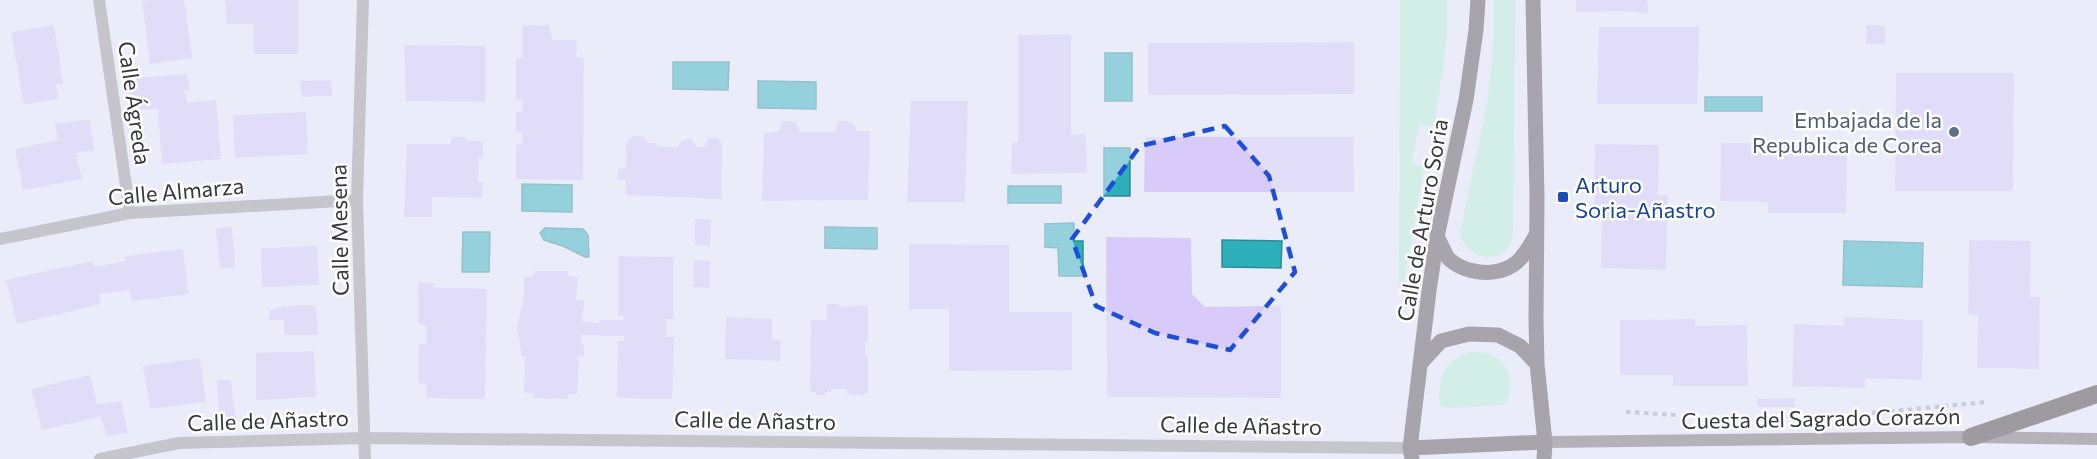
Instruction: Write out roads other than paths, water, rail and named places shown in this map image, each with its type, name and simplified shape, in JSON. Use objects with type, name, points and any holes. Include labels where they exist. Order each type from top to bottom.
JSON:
[{"type":"highway","points":[[1971,437],[2097,393]]},
{"type":"main road","name":"Calle de Arturo Soria","points":[[1411,454],[1437,237],[1466,100],[1478,0]]},
{"type":"main road","points":[[1533,0],[1537,364],[1545,442],[1544,459]]},
{"type":"main road","points":[[1437,237],[1449,258],[1470,272],[1493,272],[1514,265],[1523,256],[1536,235]]},
{"type":"main road","points":[[1422,362],[1441,341],[1469,334],[1498,335],[1520,346],[1537,364]]},
{"type":"main road","name":"Cuesta del Sagrado Corazón","points":[[1545,442],[1971,437],[2097,439]]},
{"type":"main road","points":[[1411,454],[1545,442]]},
{"type":"street","name":"Calle Ágreda","points":[[99,0],[130,213]]},
{"type":"street","name":"Calle Mesena","points":[[363,0],[357,200],[365,459]]},
{"type":"street","name":"Calle Almarza","points":[[0,239],[130,213],[357,200]]},
{"type":"street","name":"Calle de Añastro","points":[[100,459],[179,443],[365,438],[1411,454]]},
{"type":"water","points":[[1105,53],[1132,53],[1132,101],[1105,101]]},
{"type":"water","points":[[673,62],[729,62],[728,90],[673,89]]},
{"type":"water","points":[[758,81],[816,82],[816,109],[758,108]]},
{"type":"water","points":[[1705,97],[1762,97],[1762,111],[1705,111]]},
{"type":"water","points":[[1104,148],[1130,148],[1130,196],[1104,196]]},
{"type":"water","points":[[522,184],[572,185],[572,212],[522,211]]},
{"type":"water","points":[[1008,186],[1061,186],[1061,203],[1008,203]]},
{"type":"water","points":[[1074,223],[1074,241],[1083,241],[1083,276],[1059,276],[1058,248],[1045,247],[1045,224]]},
{"type":"water","points":[[825,227],[877,228],[877,249],[825,248]]},
{"type":"water","points":[[545,228],[583,229],[588,235],[589,257],[544,240],[540,233]]},
{"type":"water","points":[[463,232],[490,232],[489,272],[462,272]]},
{"type":"water","points":[[1222,240],[1282,241],[1281,268],[1222,267]]},
{"type":"water","points":[[1844,241],[1923,243],[1922,287],[1843,285]]},
{"type":"place","name":"Embajada de la Republica de Corea","points":[[1954,132]]},
{"type":"place","name":"Arturo Soria-Añastro","points":[[1563,197]]}]
